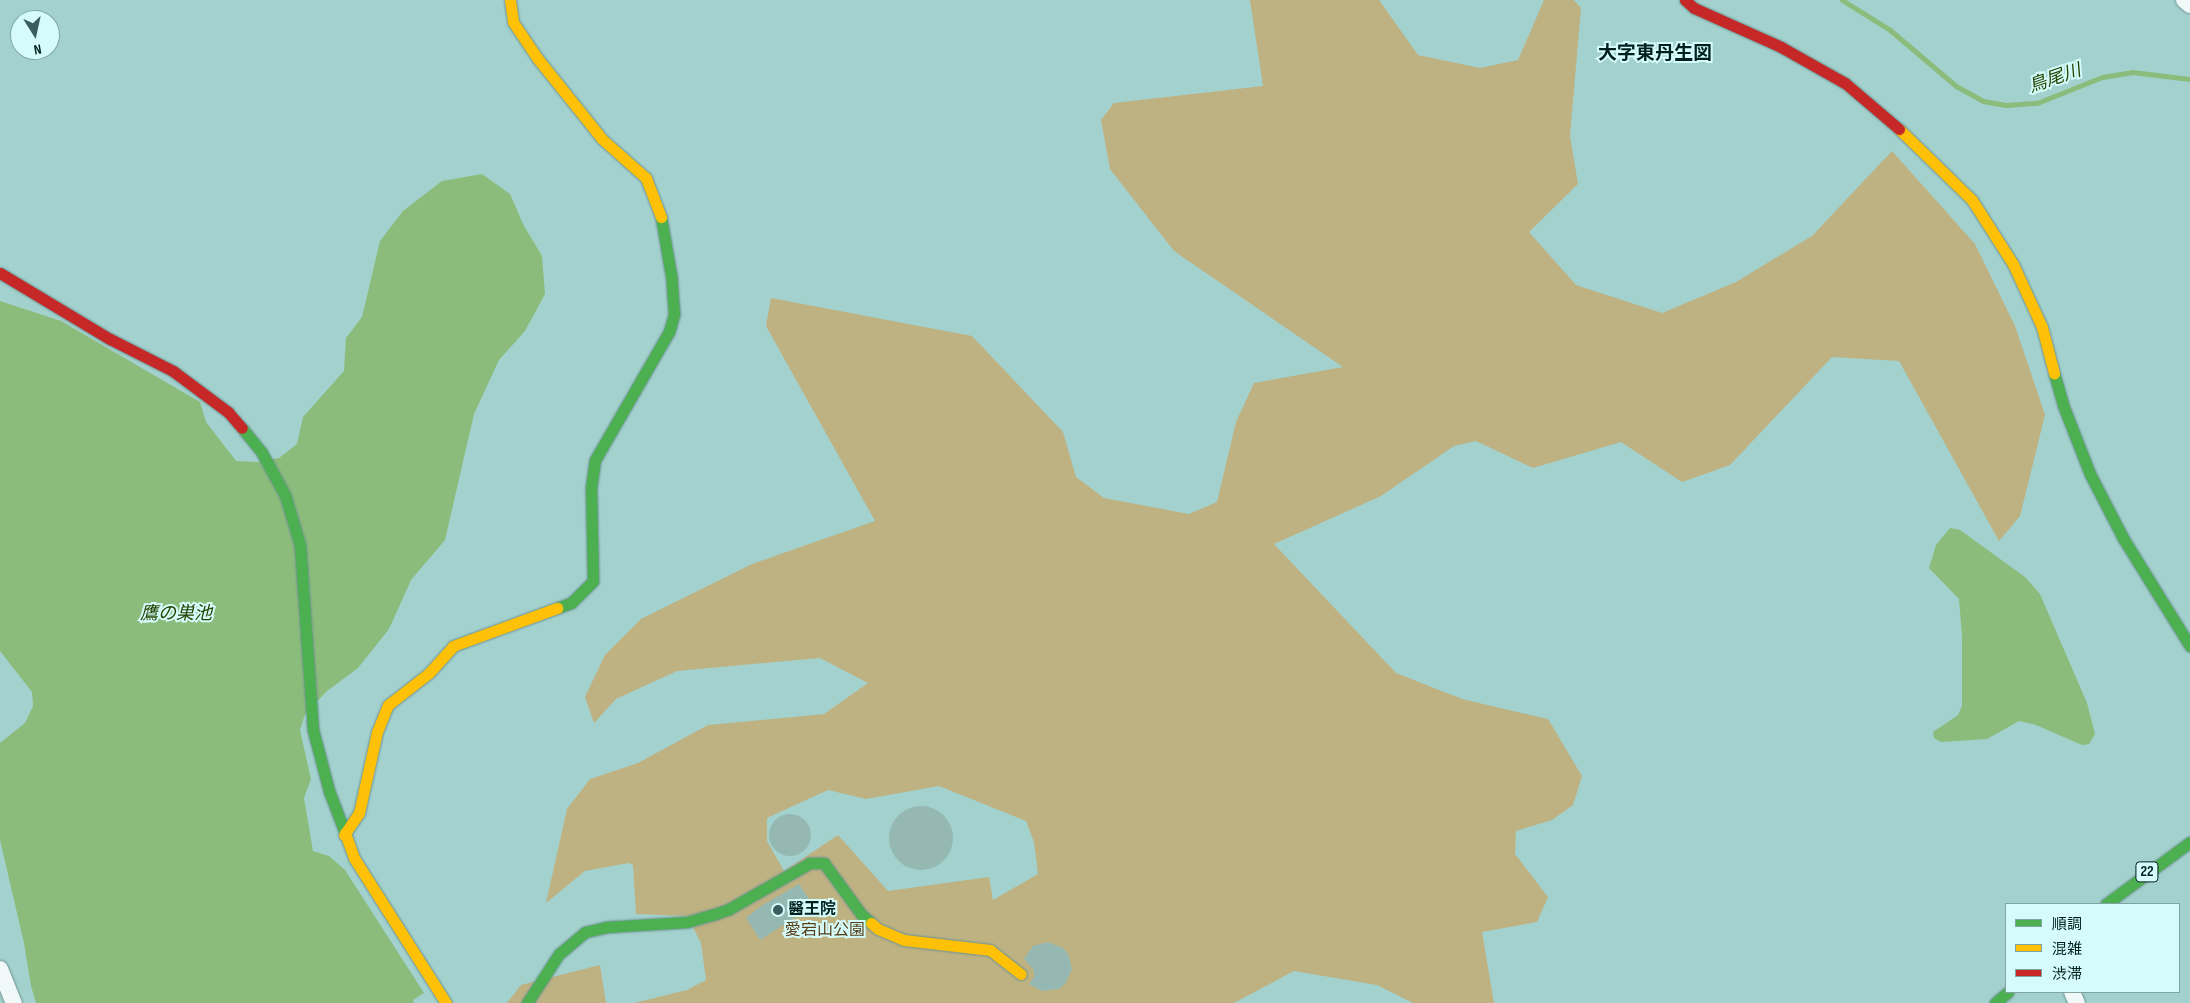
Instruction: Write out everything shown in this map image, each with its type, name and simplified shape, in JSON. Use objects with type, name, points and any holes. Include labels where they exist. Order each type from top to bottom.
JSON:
[{"type":"street","points":[[344,836],[359,813],[377,732],[388,705],[429,673],[453,646],[481,634],[571,604],[593,581],[591,488],[595,460],[668,332],[674,314],[671,275],[660,210],[646,178],[602,139],[538,59],[513,22],[510,0]]},
{"type":"street","points":[[1685,0],[1694,8],[1781,47],[1844,83],[1905,135],[1972,200],[2013,264],[2042,327],[2063,405],[2090,474],[2123,538],[2190,646]]},
{"type":"street","points":[[2184,0],[2190,5]]},
{"type":"street","points":[[0,272],[110,339],[173,371],[228,412],[262,452],[285,495],[300,545],[314,730],[329,791],[344,836],[354,858],[446,1003]]},
{"type":"street","name":"22","points":[[2107,903],[2190,842]]},
{"type":"street","points":[[527,1003],[559,954],[585,932],[606,926],[687,922],[712,915],[729,909],[810,863],[818,862],[824,863],[861,914],[878,929],[904,940],[990,950],[1003,958],[1020,974]]},
{"type":"street","points":[[0,969],[14,1003]]},
{"type":"street","points":[[1995,1003],[2007,993]]},
{"type":"green space","name":"愛宕山公園","points":[[1250,0],[1379,0],[1418,55],[1480,68],[1518,60],[1544,0],[1574,0],[1581,8],[1570,136],[1578,184],[1529,232],[1576,285],[1662,313],[1736,282],[1812,236],[1892,151],[1975,244],[2015,326],[2045,415],[2020,516],[1999,541],[1899,361],[1832,357],[1730,465],[1682,482],[1621,442],[1533,468],[1476,441],[1454,446],[1381,496],[1274,544],[1396,673],[1462,699],[1548,719],[1582,776],[1573,805],[1552,820],[1516,831],[1515,854],[1548,897],[1537,922],[1482,932],[1494,1003],[1413,1003],[1377,985],[1294,971],[1234,1003],[634,1003],[687,990],[706,980],[701,943],[687,916],[636,914],[633,865],[628,863],[585,871],[546,903],[567,809],[590,779],[638,763],[708,725],[824,714],[868,683],[820,658],[677,671],[616,699],[594,723],[585,697],[605,655],[641,619],[752,564],[875,521],[766,326],[771,298],[972,336],[1063,432],[1076,477],[1104,498],[1189,514],[1217,502],[1236,422],[1254,383],[1343,367],[1174,251],[1110,169],[1101,120],[1114,103],[1263,86]],"holes":[[[939,786],[1026,821],[1034,842],[1038,874],[993,900],[989,877],[888,891],[838,835],[784,871],[767,841],[767,818],[828,790],[866,799]]]},
{"type":"green space","points":[[600,965],[606,1003],[507,1003],[521,985]]},
{"type":"water","name":"鷹の巣池","points":[[482,174],[510,194],[523,224],[542,256],[545,294],[525,331],[499,360],[474,414],[445,540],[411,580],[389,629],[358,668],[327,691],[305,714],[300,730],[311,779],[304,798],[313,851],[329,856],[345,870],[424,993],[413,1000],[414,1003],[36,1003],[0,840],[0,743],[25,723],[33,706],[32,692],[0,651],[0,301],[61,321],[200,402],[206,422],[236,461],[258,462],[279,458],[297,444],[303,417],[344,371],[346,338],[362,317],[380,241],[403,211],[442,181]]},
{"type":"water","points":[[1950,528],[1960,530],[2025,577],[2040,594],[2087,703],[2095,734],[2089,744],[2082,745],[2036,725],[2019,721],[1987,739],[1941,742],[1934,738],[1933,732],[1958,715],[1962,706],[1962,636],[1959,599],[1929,568],[1936,545]]},
{"type":"building","points":[[921,806],[933,808],[944,815],[951,826],[953,838],[951,850],[944,861],[933,868],[921,870],[909,868],[898,861],[891,850],[889,838],[891,826],[898,815],[909,808]]},
{"type":"building","points":[[794,814],[802,817],[808,823],[811,835],[808,847],[802,853],[786,856],[778,853],[772,847],[769,831],[772,823],[778,817]]},
{"type":"building","name":"醫王院","points":[[799,884],[811,902],[795,913],[797,916],[760,940],[746,918],[761,906]]},
{"type":"building","points":[[1048,942],[1063,948],[1068,954],[1072,969],[1065,984],[1059,989],[1042,991],[1029,984],[1034,977],[1034,970],[1024,959],[1033,946]]},
{"type":"waterway","name":"鳥尾川","points":[[1842,0],[1890,30],[1956,86],[1983,101],[2006,105],[2037,103],[2102,77],[2132,72],[2190,79]]},
{"type":"traffic: fast","points":[[557,608],[571,603],[593,581],[591,488],[595,460],[669,332],[674,314],[671,275],[661,217]]},
{"type":"traffic: fast","points":[[2054,373],[2063,405],[2090,474],[2123,538],[2190,646]]},
{"type":"traffic: fast","points":[[242,428],[262,453],[285,495],[300,545],[313,730],[329,791],[345,833]]},
{"type":"traffic: fast","points":[[2107,903],[2190,842]]},
{"type":"traffic: fast","points":[[527,1003],[559,954],[585,932],[606,927],[687,922],[712,915],[729,909],[810,863],[824,863],[861,914],[871,923]]},
{"type":"traffic: fast","points":[[1995,1003],[2007,993]]},
{"type":"traffic: slow","points":[[510,0],[513,22],[538,59],[602,139],[646,178],[661,217]]},
{"type":"traffic: slow","points":[[1899,129],[1972,200],[2013,264],[2042,327],[2054,373]]},
{"type":"traffic: slow","points":[[344,835],[359,813],[377,732],[388,705],[429,673],[453,646],[557,608]]},
{"type":"traffic: slow","points":[[345,833],[354,858],[446,1003]]},
{"type":"traffic: slow","points":[[871,923],[878,929],[904,940],[990,950],[1021,974]]},
{"type":"traffic: jam","points":[[1685,0],[1694,8],[1781,47],[1845,83],[1899,129]]},
{"type":"traffic: jam","points":[[0,273],[110,339],[173,371],[228,412],[242,428]]},
{"type":"place","name":"醫王院","points":[[778,910]]},
{"type":"district","name":"大字東丹生図","points":[[1655,54]]}]
